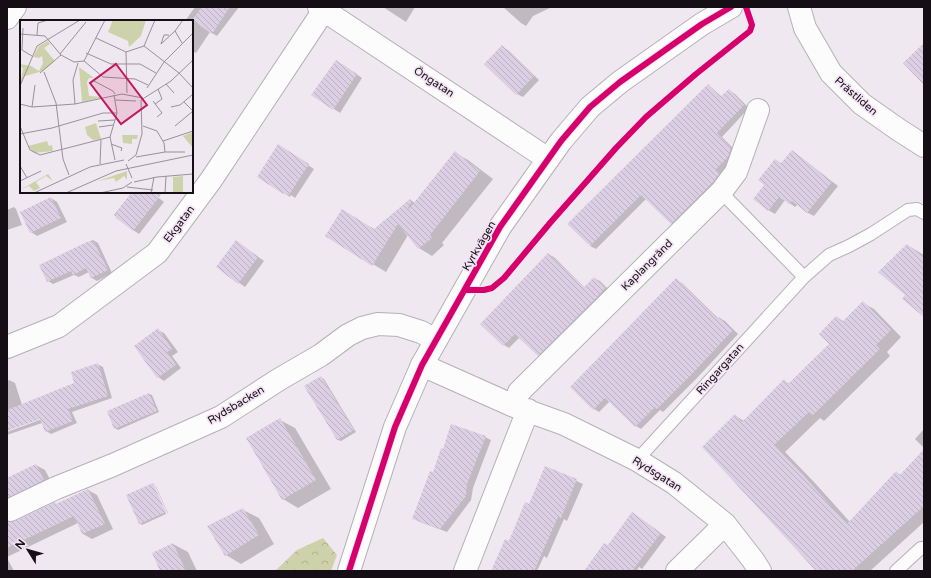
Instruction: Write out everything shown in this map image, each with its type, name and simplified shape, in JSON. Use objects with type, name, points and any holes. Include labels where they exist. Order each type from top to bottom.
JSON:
[{"type":"street","points":[[7,18],[15,7]]},
{"type":"street","name":"Kyrkvägen","points":[[349,571],[395,427],[422,365],[500,227],[561,141],[590,107],[620,82],[702,24],[732,7]]},
{"type":"street","name":"Prästliden","points":[[799,7],[805,28],[831,73],[862,104],[924,146]]},
{"type":"street","name":"Öngatan","points":[[323,8],[548,159]]},
{"type":"street","name":"Ekgatan","points":[[7,347],[59,326],[157,253],[211,180],[323,8]]},
{"type":"street","name":"Kaplangränd","points":[[521,408],[519,392],[721,192],[736,172],[758,110]]},
{"type":"street","name":"Rydsbacken","points":[[10,510],[56,488],[113,465],[221,416],[321,355],[348,335],[362,328],[378,324],[399,325],[421,332],[436,340]]},
{"type":"street","name":"Rydsgatan","points":[[422,365],[521,408],[564,424],[637,460],[674,483],[725,524],[760,571]]},
{"type":"street","points":[[465,571],[521,408]]},
{"type":"street","points":[[677,571],[725,524]]},
{"type":"lane","points":[[721,192],[804,277]]},
{"type":"lane","name":"Ringargatan","points":[[637,460],[804,277],[830,255],[871,234],[908,210],[921,211]]},
{"type":"lane","points":[[896,571],[921,548],[924,548]]},
{"type":"green space","points":[[323,538],[337,555],[331,571],[275,571],[297,550]]},
{"type":"building","points":[[202,7],[230,7],[212,34],[192,20]]},
{"type":"building","points":[[924,43],[924,85],[903,63]]},
{"type":"building","points":[[502,45],[534,76],[516,95],[484,64]]},
{"type":"building","points":[[336,60],[357,74],[333,110],[311,95]]},
{"type":"building","points":[[708,84],[720,97],[729,89],[744,105],[717,133],[731,148],[728,157],[715,170],[719,174],[714,181],[671,224],[641,195],[590,246],[567,224]]},
{"type":"building","points":[[278,144],[309,164],[289,195],[283,194],[257,177]]},
{"type":"building","points":[[792,150],[832,182],[807,213],[792,201],[789,204],[779,197],[768,211],[753,199],[764,185],[758,180],[775,159],[781,163]]},
{"type":"building","points":[[455,151],[480,171],[430,235],[432,238],[418,249],[398,224],[372,266],[325,236],[342,209],[374,229],[410,199],[412,201],[408,208],[409,209]]},
{"type":"building","points":[[131,193],[162,193],[133,231],[116,218],[116,212]]},
{"type":"building","points":[[51,197],[61,218],[30,233],[20,212]]},
{"type":"building","points":[[236,240],[258,257],[238,284],[216,267]]},
{"type":"building","points":[[87,242],[94,242],[108,270],[91,278],[86,268],[73,275],[71,271],[47,282],[39,265]]},
{"type":"building","points":[[907,244],[924,258],[924,317],[902,299],[905,295],[878,272]]},
{"type":"building","points":[[548,253],[584,287],[594,277],[605,288],[538,356],[515,334],[503,346],[480,324]]},
{"type":"building","points":[[676,278],[718,319],[719,317],[733,330],[657,409],[655,407],[635,427],[605,398],[593,410],[570,387]]},
{"type":"building","points":[[863,301],[891,330],[876,345],[880,349],[813,415],[809,412],[774,445],[847,524],[896,471],[900,475],[924,449],[924,506],[852,571],[816,571],[702,447],[735,414],[742,422],[784,379],[788,384],[829,344],[819,334],[836,316],[842,322]]},
{"type":"building","points":[[158,328],[172,349],[167,352],[176,365],[157,378],[134,346]]},
{"type":"building","points":[[98,363],[108,396],[68,409],[73,421],[45,432],[40,419],[7,431],[7,410],[74,383],[71,372]]},
{"type":"building","points":[[321,376],[354,430],[337,440],[304,386]]},
{"type":"building","points":[[149,393],[157,411],[114,429],[107,411]]},
{"type":"building","points":[[280,418],[316,480],[282,500],[246,438]]},
{"type":"building","points":[[451,424],[486,436],[467,484],[466,496],[440,529],[412,519],[430,471],[433,472],[441,448],[443,449]]},
{"type":"building","points":[[36,464],[44,480],[7,498],[7,478]]},
{"type":"building","points":[[545,466],[577,479],[561,518],[558,517],[534,571],[491,571],[505,539],[509,541],[525,502],[529,504]]},
{"type":"building","points":[[153,483],[166,512],[139,524],[126,495]]},
{"type":"building","points":[[88,489],[105,524],[82,534],[74,516],[7,548],[7,522],[15,521],[55,502],[56,504]]},
{"type":"building","points":[[243,508],[259,535],[225,556],[207,526]]},
{"type":"building","points":[[632,512],[661,533],[632,571],[584,571],[604,543],[608,545]]},
{"type":"building","points":[[173,543],[186,571],[160,571],[152,553]]},
{"type":"cycle path","points":[[349,571],[395,427],[422,365],[500,227],[561,141],[590,107],[620,82],[702,24],[731,7]]},
{"type":"cycle path","points":[[465,290],[484,290],[492,288],[504,278],[616,148],[646,117],[696,74],[750,31],[752,25],[746,7]]}]
